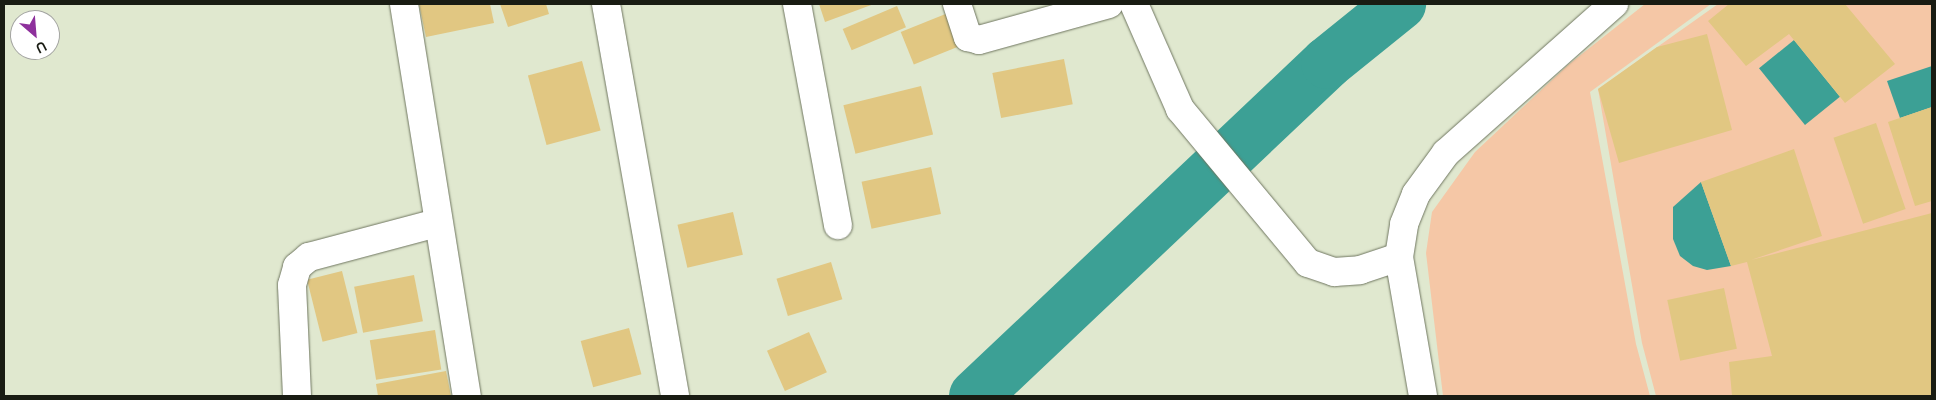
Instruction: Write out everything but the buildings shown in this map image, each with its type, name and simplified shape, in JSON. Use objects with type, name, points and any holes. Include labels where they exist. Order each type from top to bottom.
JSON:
[{"type":"street","points":[[404,4],[437,223],[467,396]]},
{"type":"street","points":[[606,4],[675,396]]},
{"type":"street","points":[[797,4],[838,225]]},
{"type":"street","points":[[957,4],[968,37],[978,40],[1109,4]]},
{"type":"street","points":[[1134,4],[1180,109],[1308,263],[1334,272],[1360,270],[1399,258]]},
{"type":"street","points":[[1423,396],[1399,258],[1404,224],[1416,194],[1446,153],[1614,4]]},
{"type":"street","points":[[297,396],[292,285],[297,267],[309,257],[437,223]]},
{"type":"shaded area","points":[[1645,4],[1711,4],[1590,92],[1636,344],[1650,396],[1443,396],[1426,253],[1432,212],[1475,152],[1568,65]]},
{"type":"shaded area","points":[[1718,4],[1932,4],[1932,269],[1828,331],[1809,396],[1656,396],[1642,343],[1598,89]]},
{"type":"water","points":[[1794,40],[1840,97],[1805,125],[1759,68]]},
{"type":"water","points":[[1932,66],[1932,107],[1900,118],[1887,81]]},
{"type":"water","points":[[1701,182],[1731,266],[1707,270],[1693,266],[1680,256],[1673,239],[1673,207]]},
{"type":"waterway","points":[[975,396],[1327,63],[1400,4]]}]
